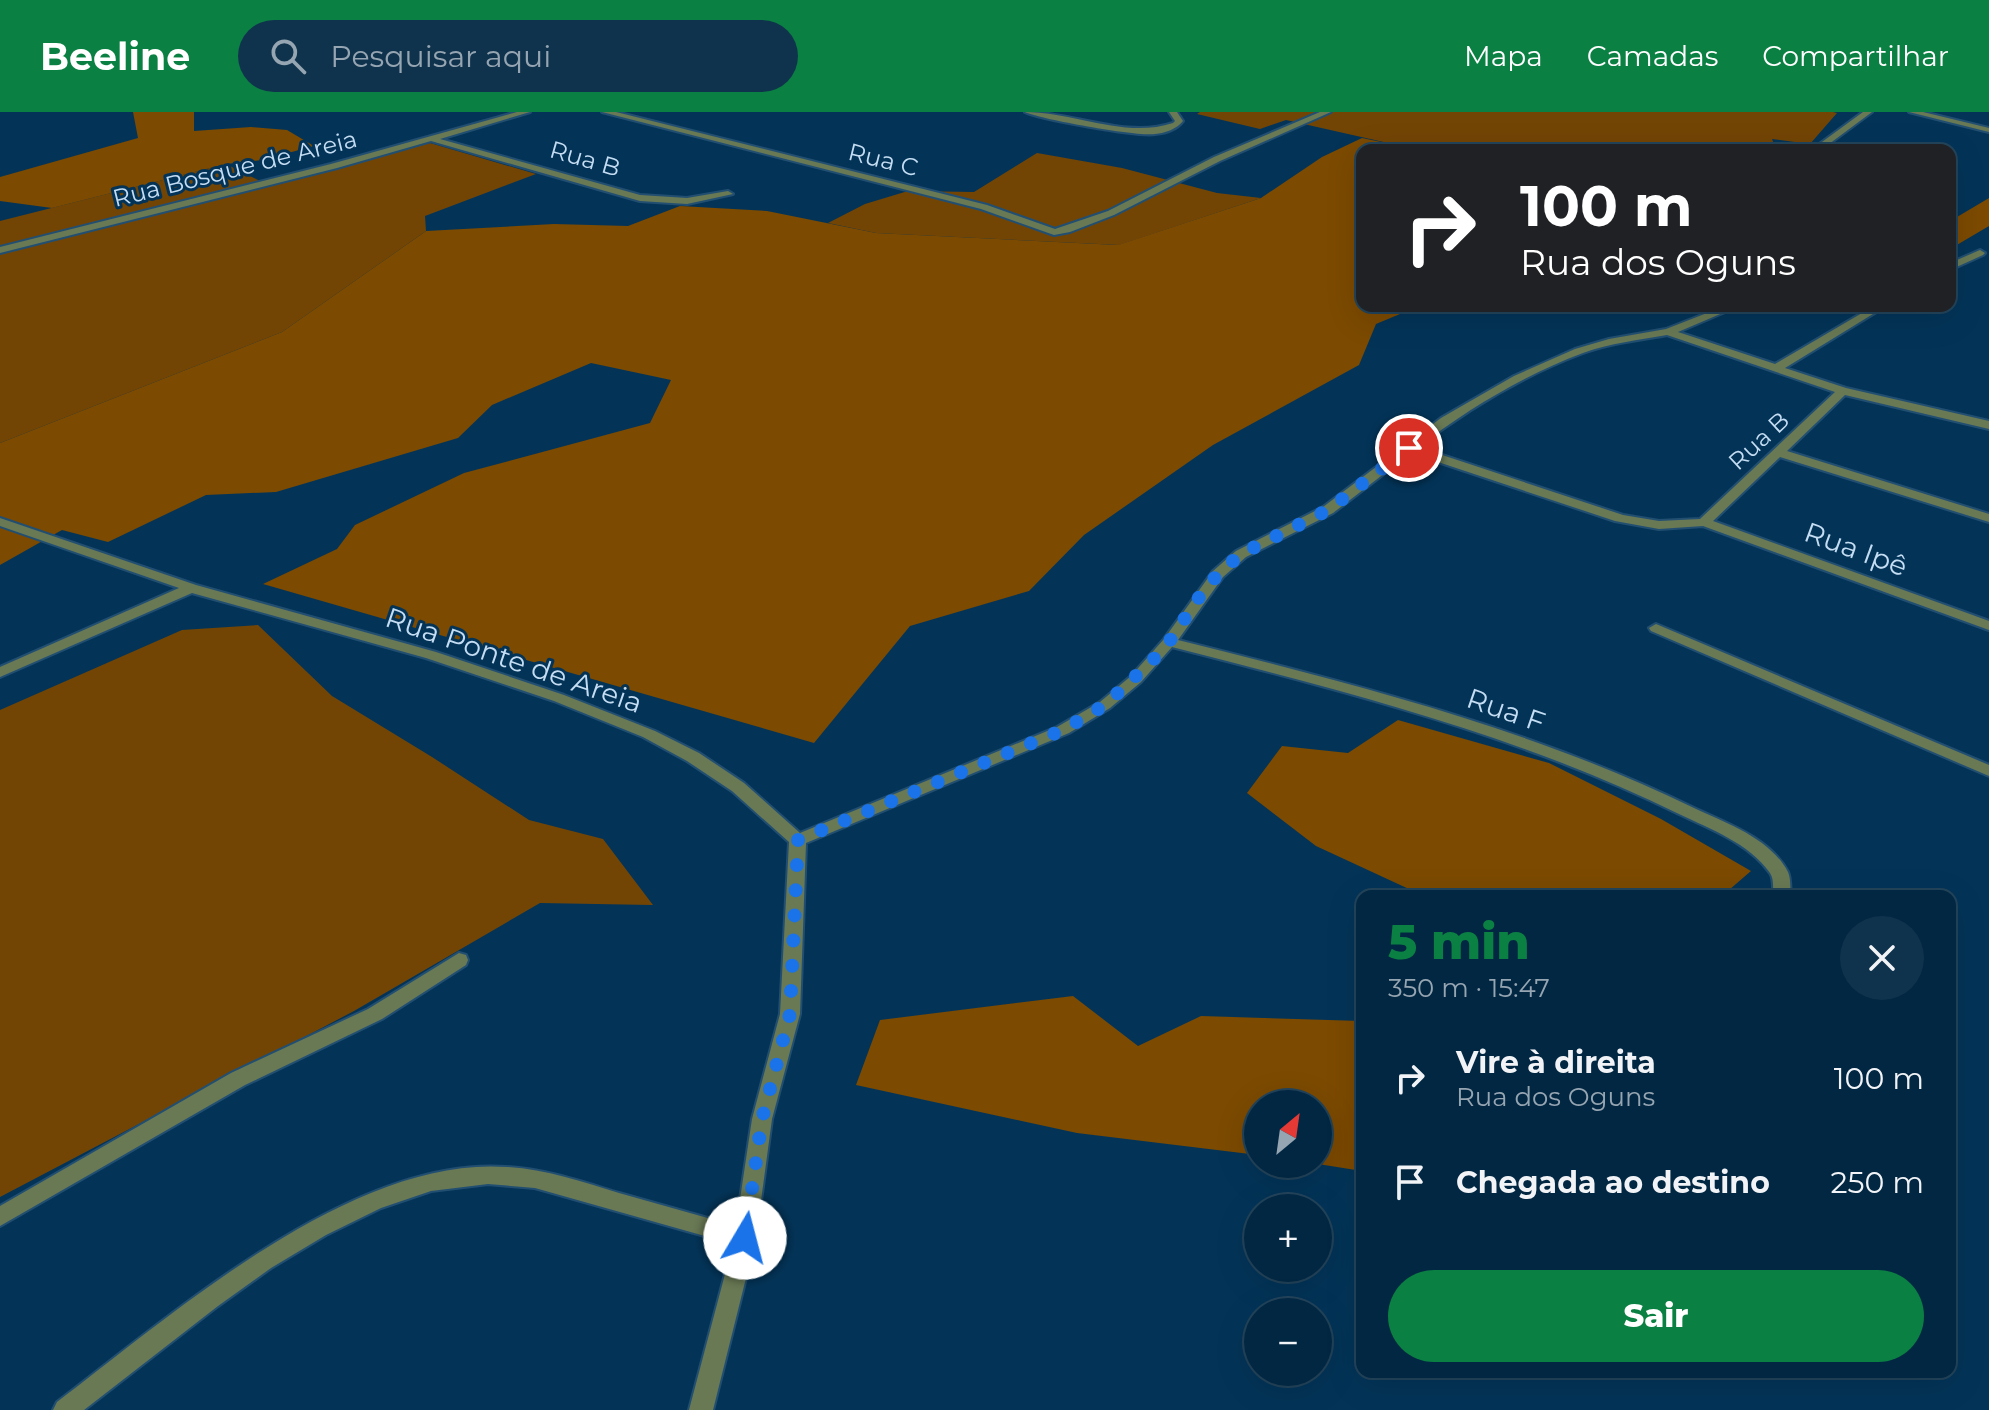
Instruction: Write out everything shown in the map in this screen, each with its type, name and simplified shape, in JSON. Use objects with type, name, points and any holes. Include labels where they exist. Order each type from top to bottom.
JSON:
[{"type":"street","name":"Rua Bosque de Areia","points":[[0,250],[433,139],[526,112]]},
{"type":"street","name":"Rua C","points":[[606,112],[984,207],[1048,232],[1067,230],[1217,159],[1327,112]]},
{"type":"street","points":[[1029,112],[1145,132],[1176,125],[1179,121],[1173,112]]},
{"type":"street","points":[[1823,144],[1868,112]]},
{"type":"street","points":[[1913,112],[1989,130]]},
{"type":"street","name":"Rua B","points":[[433,139],[640,198],[672,202],[728,194]]},
{"type":"street","points":[[1956,264],[1980,253]]},
{"type":"street","points":[[701,1410],[745,1238],[762,1119],[790,1014],[798,840],[1063,730],[1105,705],[1136,679],[1169,642],[1209,585],[1241,554],[1328,510],[1445,421],[1549,363],[1609,342],[1668,332],[1719,312]]},
{"type":"street","points":[[1775,369],[1871,312]]},
{"type":"street","name":"Rua B","points":[[1668,332],[1843,391],[1989,425]]},
{"type":"street","name":"Rua B","points":[[1704,522],[1843,391]]},
{"type":"street","points":[[1409,448],[1538,489],[1621,520],[1656,527],[1704,522]]},
{"type":"street","points":[[1778,452],[1989,518]]},
{"type":"street","name":"Rua Ponte de Areia","points":[[0,522],[191,588],[431,655],[559,698],[649,734],[693,757],[738,787],[798,840]]},
{"type":"street","name":"Rua Ipê","points":[[1704,522],[1989,626]]},
{"type":"street","points":[[0,673],[191,588]]},
{"type":"street","points":[[1656,628],[1989,771]]},
{"type":"street","name":"Rua F","points":[[1169,642],[1399,702],[1546,751],[1650,793],[1742,838],[1767,858],[1781,875],[1782,890]]},
{"type":"street","points":[[0,1217],[238,1079],[375,1014],[459,960]]},
{"type":"street","points":[[65,1410],[247,1273],[315,1230],[370,1203],[432,1183],[487,1175],[538,1179],[745,1238]]},
{"type":"shaded area","points":[[133,112],[194,112],[194,131],[251,127],[287,130],[314,146],[262,160],[226,164],[52,208],[0,201],[0,177],[138,138]]},
{"type":"shaded area","points":[[1837,113],[1810,144],[1772,139],[1774,144],[1392,144],[1286,120],[1260,129],[1197,114]]},
{"type":"shaded area","points":[[1362,138],[1390,144],[1356,144],[1356,312],[1408,312],[1376,324],[1359,365],[1213,445],[1084,535],[1029,591],[910,626],[814,743],[263,584],[337,549],[355,525],[464,473],[650,423],[671,380],[591,363],[492,405],[458,438],[276,492],[206,495],[108,542],[62,530],[0,565],[0,443],[282,332],[426,231],[554,224],[628,226],[680,206],[767,211],[876,233],[1118,245],[1261,198],[1322,157]]},
{"type":"shaded area","points":[[430,143],[536,174],[425,216],[426,231],[282,332],[0,443],[0,221],[226,164],[270,186]]},
{"type":"shaded area","points":[[1037,153],[1122,168],[1217,193],[1261,198],[1119,245],[876,233],[828,223],[865,204],[908,191],[974,192]]},
{"type":"shaded area","points":[[1989,198],[1989,226],[1956,245],[1957,217]]},
{"type":"shaded area","points":[[258,625],[332,696],[529,820],[603,839],[653,905],[540,903],[354,1011],[0,1197],[0,710],[182,630]]},
{"type":"shaded area","points":[[1398,720],[1549,763],[1661,819],[1751,871],[1729,890],[1411,890],[1316,846],[1247,793],[1282,746],[1348,753]]},
{"type":"shaded area","points":[[1073,996],[1138,1046],[1201,1016],[1356,1021],[1356,1170],[1332,1166],[1332,1090],[1244,1090],[1244,1153],[1077,1133],[856,1085],[880,1020]]},
{"type":"route","points":[[745,1238],[762,1119],[790,1014],[798,840],[1013,752],[1063,730],[1105,705],[1136,679],[1169,642],[1218,574],[1241,554],[1328,510],[1409,448]]}]
